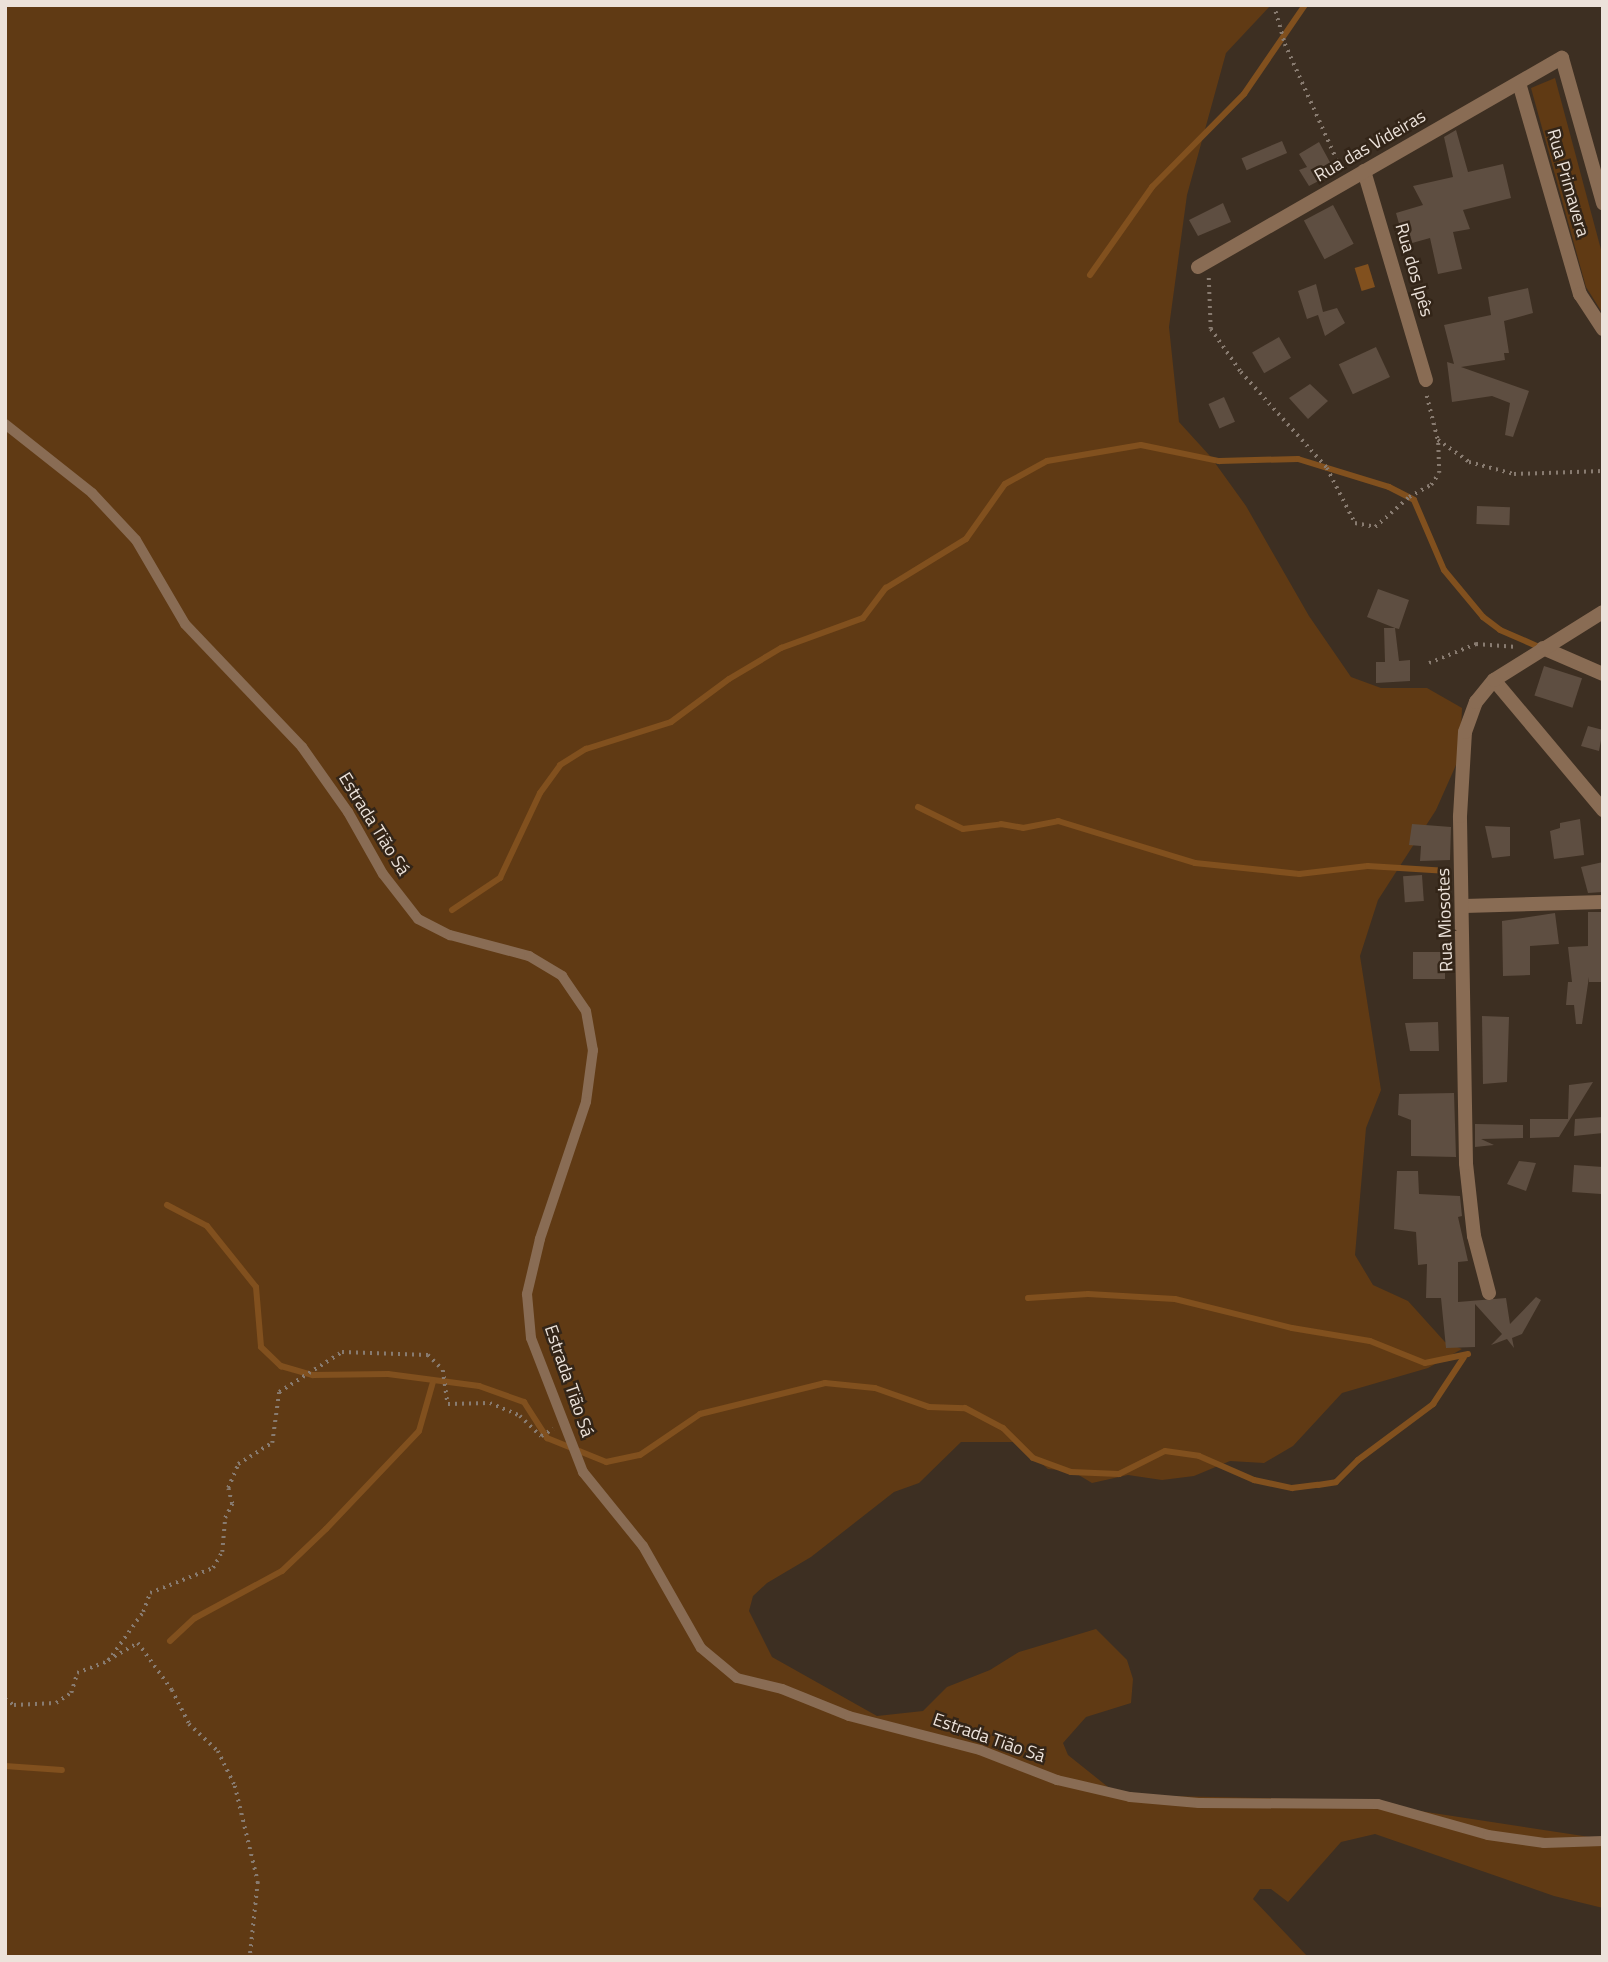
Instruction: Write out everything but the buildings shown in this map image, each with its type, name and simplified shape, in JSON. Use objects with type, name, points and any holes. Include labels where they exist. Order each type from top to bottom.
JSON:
[{"type":"street","name":"Rua das Videiras","points":[[1201,264],[1562,58]]},
{"type":"street","name":"Rua Primavera","points":[[1562,58],[1603,203]]},
{"type":"street","name":"Rua Primavera","points":[[1519,83],[1580,293],[1603,329]]},
{"type":"street","name":"Rua dos Ipês","points":[[1364,171],[1426,380]]},
{"type":"street","name":"Rua Miosotes","points":[[1489,1293],[1474,1236],[1466,1163],[1464,906],[1460,816],[1465,732],[1476,702],[1494,680],[1603,612]]},
{"type":"street","points":[[1539,651],[1603,674]]},
{"type":"street","points":[[1494,680],[1603,810]]},
{"type":"street","points":[[1464,906],[1603,902]]},
{"type":"lane","name":"Estrada Tião Sá","points":[[5,424],[92,493],[136,540],[186,624],[302,747],[348,812],[383,874],[418,919],[450,935],[528,956],[562,976],[586,1011],[593,1050],[586,1102],[540,1240],[527,1294],[531,1338],[566,1420],[583,1472],[643,1546],[701,1648],[737,1678],[782,1689],[849,1716],[980,1750],[1057,1780],[1130,1797],[1199,1803],[1378,1804],[1488,1835],[1544,1843],[1603,1841]]},
{"type":"path","points":[[1274,5],[1285,44],[1346,181]]},
{"type":"path","points":[[1201,264],[1213,304],[1211,330],[1241,372],[1326,468],[1355,523],[1375,527],[1409,497],[1431,485],[1439,473],[1438,440],[1428,415],[1426,380]]},
{"type":"path","points":[[1438,440],[1469,462],[1503,472],[1603,471]]},
{"type":"path","points":[[1429,663],[1448,652],[1491,643],[1539,651]]},
{"type":"path","points":[[108,1661],[143,1612],[150,1593],[213,1568],[222,1552],[225,1518],[232,1504],[228,1488],[238,1464],[272,1443],[279,1392],[342,1352],[428,1355],[443,1370],[448,1404],[490,1403],[520,1416],[541,1436],[566,1420]]},
{"type":"path","points":[[5,1699],[14,1705],[56,1703],[71,1693],[77,1673],[108,1661],[138,1643],[172,1690],[189,1724],[218,1751],[235,1786],[258,1882],[250,1957]]},
{"type":"shaded area","points":[[5,5],[1271,5],[1226,53],[1187,195],[1169,327],[1179,422],[1210,456],[1246,506],[1309,616],[1351,677],[1381,688],[1427,688],[1462,708],[1460,756],[1436,810],[1378,900],[1360,956],[1381,1090],[1366,1128],[1355,1255],[1373,1285],[1408,1301],[1445,1342],[1462,1349],[1428,1368],[1342,1393],[1293,1446],[1264,1463],[1230,1461],[1194,1476],[1162,1480],[1128,1475],[1092,1483],[1072,1471],[1048,1469],[1016,1442],[961,1442],[919,1483],[894,1492],[811,1557],[767,1583],[753,1596],[749,1611],[772,1657],[877,1716],[923,1711],[947,1687],[990,1670],[1019,1652],[1096,1629],[1127,1660],[1133,1679],[1131,1703],[1086,1717],[1063,1743],[1068,1755],[1118,1795],[1348,1800],[1603,1839],[1603,1908],[1554,1896],[1375,1834],[1341,1842],[1288,1902],[1271,1889],[1260,1889],[1253,1899],[1308,1957],[5,1957]]},
{"type":"shaded area","points":[[1555,78],[1603,257],[1603,314],[1586,287],[1531,88]]},
{"type":"shaded area","points":[[1368,264],[1375,287],[1362,291],[1355,268]]},
{"type":"waterway","points":[[1090,275],[1152,187],[1244,94],[1305,5]]},
{"type":"waterway","points":[[452,910],[500,878],[540,793],[560,765],[586,749],[671,722],[729,679],[781,648],[863,618],[886,588],[966,539],[1005,484],[1047,461],[1141,445],[1219,461],[1298,459],[1389,487],[1414,500],[1444,570],[1483,617],[1500,630],[1537,646]]},
{"type":"waterway","points":[[918,807],[963,829],[1001,824],[1023,828],[1058,821],[1195,863],[1299,874],[1368,866],[1448,871]]},
{"type":"waterway","points":[[167,1205],[207,1226],[256,1287],[261,1347],[281,1366],[313,1375],[388,1374],[479,1386],[524,1402],[547,1438],[606,1462],[640,1455],[700,1414],[825,1383],[875,1388],[929,1407],[965,1408],[1003,1428],[1033,1458],[1071,1472],[1119,1474],[1165,1451],[1199,1456],[1254,1480],[1292,1488],[1318,1485],[1336,1482],[1358,1460],[1433,1404],[1464,1357]]},
{"type":"waterway","points":[[1028,1298],[1088,1294],[1175,1299],[1292,1328],[1370,1341],[1425,1363],[1468,1354]]},
{"type":"waterway","points":[[170,1641],[195,1618],[282,1571],[326,1529],[419,1431],[433,1382]]},
{"type":"waterway","points":[[5,1766],[62,1770]]}]
